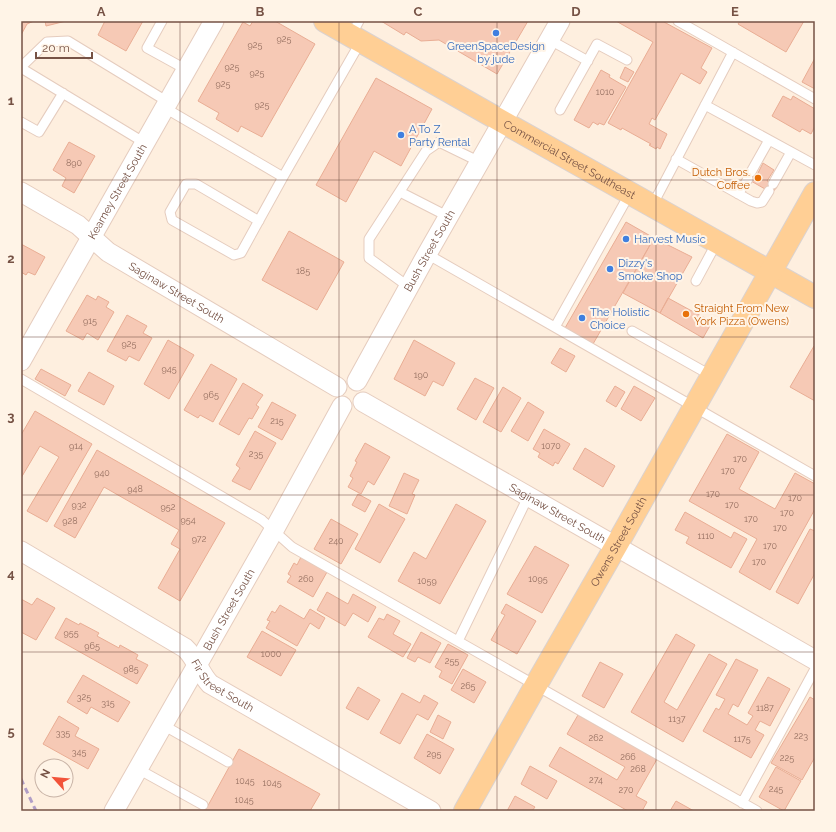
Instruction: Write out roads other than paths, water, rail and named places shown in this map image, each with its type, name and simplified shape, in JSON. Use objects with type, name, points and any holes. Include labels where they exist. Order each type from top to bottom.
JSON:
[{"type":"main road","name":"Commercial Street Southeast","points":[[325,21],[357,33],[503,122],[815,297]]},
{"type":"main road","name":"Owens Street South","points":[[465,811],[815,193]]},
{"type":"street","name":"Kearney Street South","points":[[21,361],[214,21]]},
{"type":"street","name":"Bush Street South","points":[[357,381],[427,254],[560,21]]},
{"type":"street","name":"Saginaw Street South","points":[[21,192],[78,225],[108,252],[337,387]]},
{"type":"street","points":[[348,379],[357,381],[361,383],[365,392],[363,402],[351,409],[342,406],[337,400],[337,387],[340,383],[348,379]]},
{"type":"street","name":"Saginaw Street South","points":[[363,402],[815,660]]},
{"type":"street","name":"Bush Street South","points":[[114,811],[274,530],[342,406]]},
{"type":"street","name":"Fir Street South","points":[[21,551],[185,648],[191,653],[210,684],[431,811]]},
{"type":"lane","points":[[162,21],[147,48],[186,70]]},
{"type":"lane","points":[[678,21],[815,99]]},
{"type":"lane","points":[[259,221],[196,184],[186,184],[170,212],[172,220],[234,255],[242,253],[283,177],[357,33]]},
{"type":"lane","points":[[550,40],[588,61]]},
{"type":"lane","points":[[145,143],[21,67],[47,42],[68,41],[283,177]]},
{"type":"lane","points":[[560,110],[597,44],[627,60]]},
{"type":"lane","points":[[652,206],[733,52]]},
{"type":"lane","points":[[21,122],[39,132],[63,93]]},
{"type":"lane","points":[[705,105],[815,165]]},
{"type":"lane","points":[[738,194],[750,176],[768,140]]},
{"type":"lane","points":[[409,287],[369,258],[369,239],[426,151],[439,142],[480,162]]},
{"type":"lane","points":[[676,159],[757,203],[762,202],[791,152]]},
{"type":"lane","points":[[400,192],[449,217]]},
{"type":"lane","points":[[555,327],[630,194]]},
{"type":"lane","points":[[696,280],[717,242]]},
{"type":"lane","points":[[427,254],[815,476]]},
{"type":"lane","points":[[632,331],[712,376]]},
{"type":"lane","points":[[21,379],[262,520],[292,547],[757,811]]},
{"type":"lane","points":[[458,641],[528,496]]},
{"type":"lane","points":[[742,802],[815,669]]},
{"type":"lane","points":[[163,725],[228,762]]},
{"type":"lane","points":[[138,769],[203,806]]},
{"type":"railway","points":[[21,779],[36,811]]},
{"type":"place","name":"GreenSpaceDesign by jude","points":[[496,33]]},
{"type":"place","name":"A To Z Party Rental","points":[[401,135]]},
{"type":"place","name":"Dutch Bros. Coffee","points":[[758,178]]},
{"type":"place","name":"Harvest Music","points":[[626,239]]},
{"type":"place","name":"Dizzy's Smoke Shop","points":[[610,269]]},
{"type":"place","name":"Straight From New York Pizza (Owens)","points":[[686,314]]},
{"type":"place","name":"The Holistic Choice","points":[[582,318]]}]
